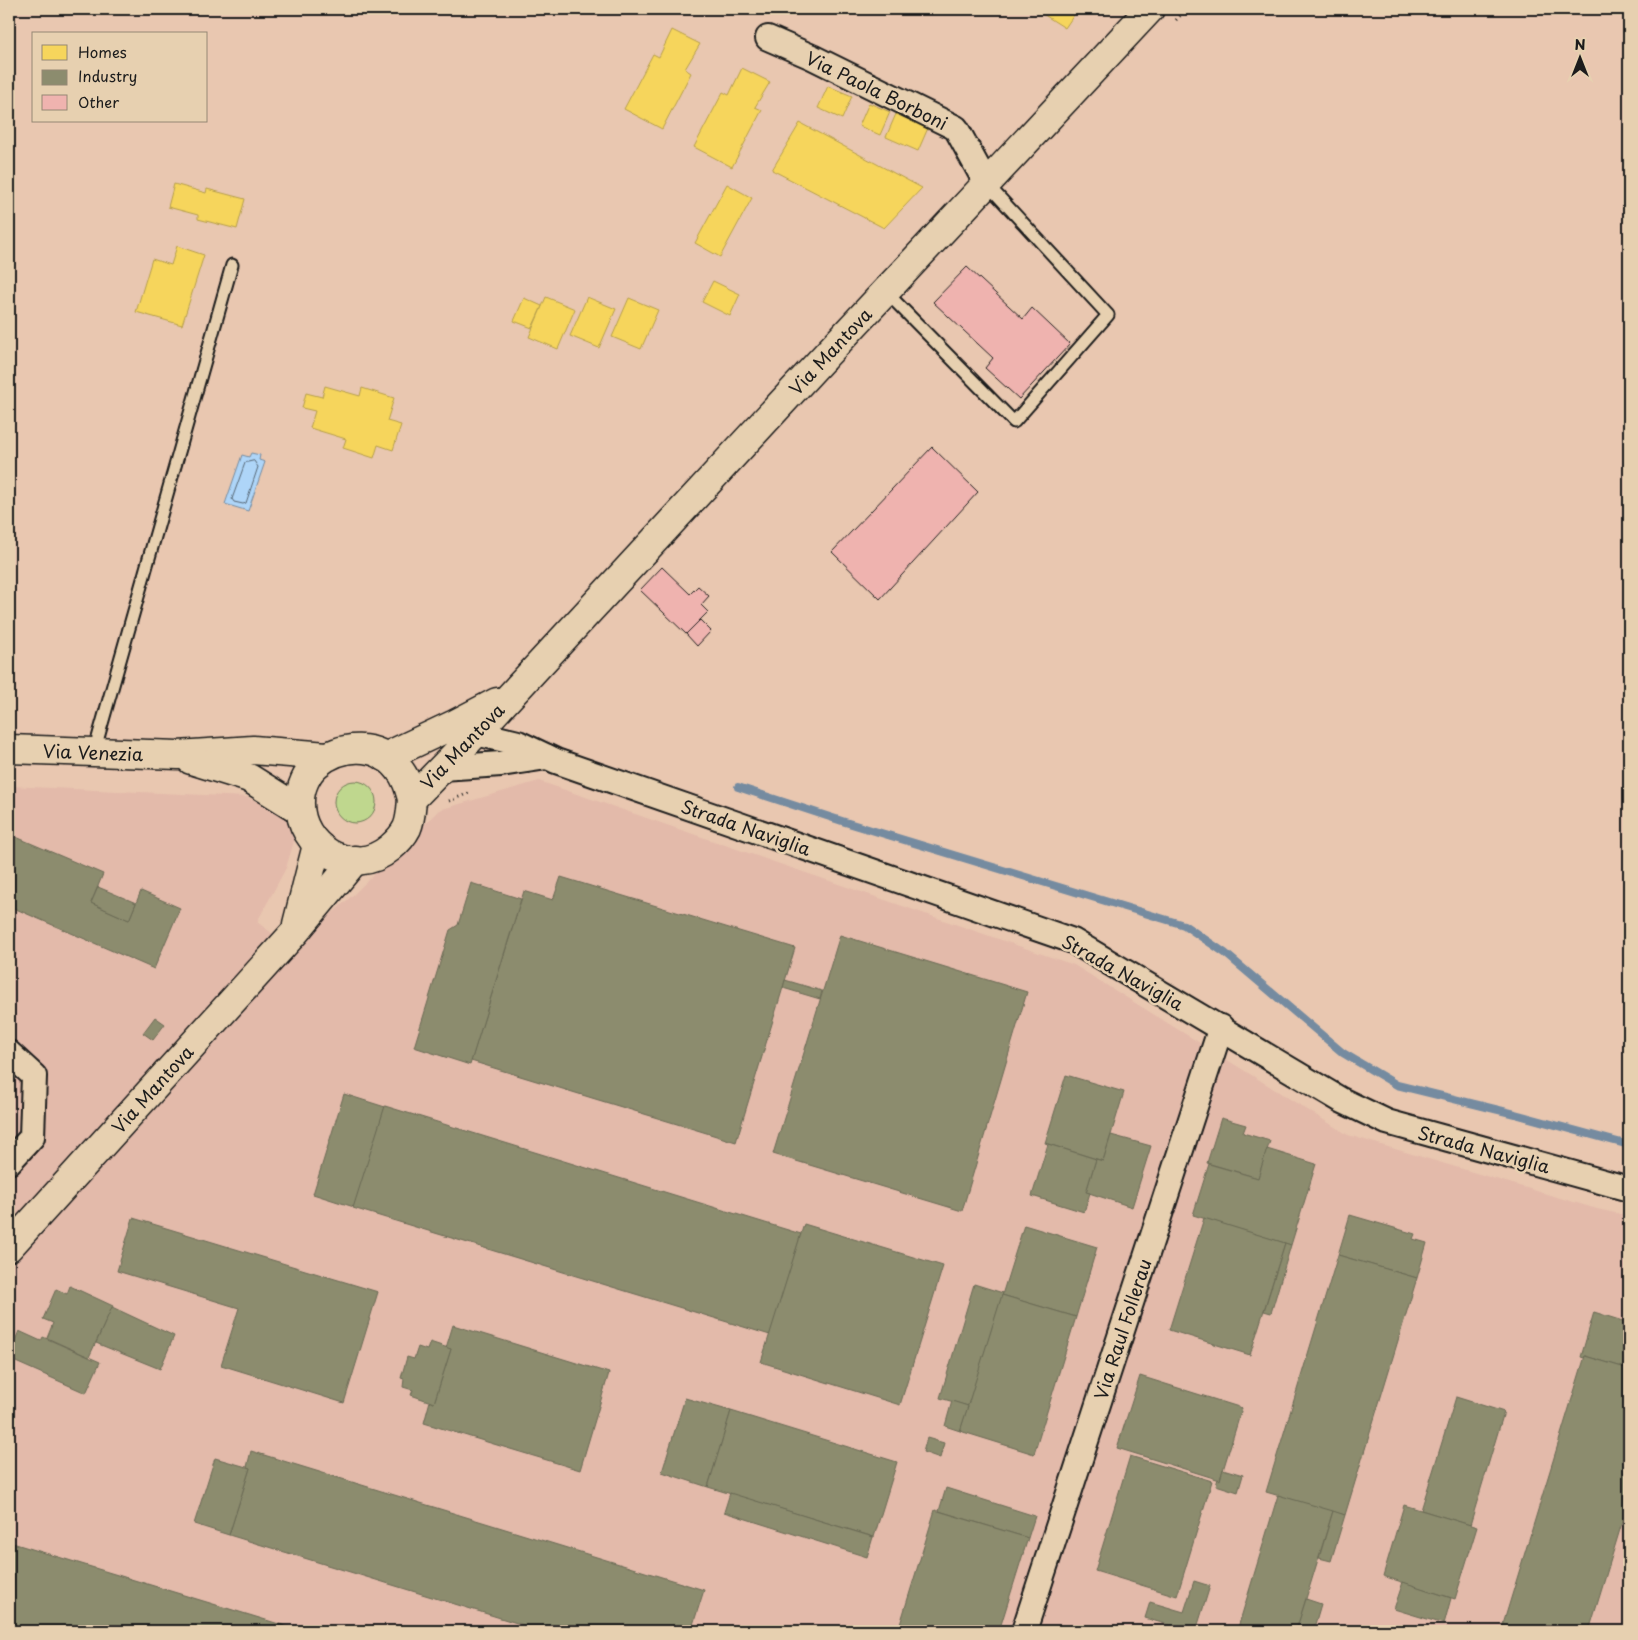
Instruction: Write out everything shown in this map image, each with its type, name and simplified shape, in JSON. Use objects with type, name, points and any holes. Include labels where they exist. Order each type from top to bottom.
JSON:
[{"type":"main road","name":"Via Mantova","points":[[412,799],[476,733],[885,291],[1150,9]]},
{"type":"main road","name":"Via Mantova","points":[[389,755],[455,724],[511,694]]},
{"type":"main road","name":"Via Mantova","points":[[356,748],[389,755],[407,782],[412,799],[411,814],[406,829],[397,842],[385,852],[371,859],[341,859],[328,853],[317,845],[305,829],[300,810],[300,794],[314,766],[327,756],[341,750],[356,748]]},
{"type":"main road","name":"Via Venezia","points":[[9,749],[178,755],[253,750],[327,756]]},
{"type":"main road","name":"Via Venezia","points":[[178,755],[249,778],[300,810]]},
{"type":"main road","name":"Via Mantova","points":[[296,930],[317,845]]},
{"type":"main road","name":"Via Mantova","points":[[9,1247],[296,930],[355,860]]},
{"type":"street","name":"Via Paola Borboni","points":[[768,38],[812,57],[956,128],[986,183]]},
{"type":"street","name":"Strada Naviglia","points":[[389,755],[476,733],[518,744],[547,757],[1073,941],[1221,1027],[1341,1100],[1387,1122],[1629,1189]]},
{"type":"street","name":"Strada Naviglia","points":[[442,768],[501,764],[547,757]]},
{"type":"street","name":"Via Raul Follerau","points":[[1024,1631],[1221,1027]]},
{"type":"street","points":[[9,1054],[34,1076],[32,1137],[9,1162]]},
{"type":"lane","points":[[885,291],[1014,422],[1108,315],[986,183]]},
{"type":"lane","points":[[94,752],[232,265]]},
{"type":"shaded area","points":[[539,781],[1074,965],[1348,1135],[1597,1209],[1629,1216],[1629,1631],[9,1631],[9,786],[247,797],[300,821],[286,868],[257,922],[292,948],[353,895],[439,810]]},
{"type":"green space","points":[[359,781],[367,784],[373,790],[376,802],[373,814],[367,820],[351,823],[343,820],[337,814],[334,798],[337,790],[343,784]]},
{"type":"water","points":[[251,453],[260,455],[259,460],[265,462],[248,511],[225,504],[242,455],[249,457]]},
{"type":"building: Homes","points":[[1035,9],[1078,9],[1065,28]]},
{"type":"building: Homes","points":[[672,30],[700,44],[685,69],[691,73],[662,129],[624,109],[653,54],[659,57]]},
{"type":"building: Homes","points":[[742,68],[770,82],[755,107],[762,110],[732,167],[694,147],[723,92],[729,95]]},
{"type":"building: Homes","points":[[828,86],[852,96],[842,119],[818,108]]},
{"type":"building: Homes","points":[[869,103],[890,112],[880,135],[859,126]]},
{"type":"building: Homes","points":[[896,114],[928,128],[918,151],[886,137]]},
{"type":"building: Homes","points":[[800,123],[922,188],[884,228],[772,170]]},
{"type":"building: Homes","points":[[174,184],[206,193],[207,189],[245,199],[237,229],[198,219],[198,215],[168,207]]},
{"type":"building: Homes","points":[[727,184],[752,198],[720,257],[695,243]]},
{"type":"building: Homes","points":[[177,246],[204,255],[182,325],[136,312],[152,259],[171,265]]},
{"type":"building: Homes","points":[[713,281],[740,294],[730,316],[702,302]]},
{"type":"building: Homes","points":[[546,297],[575,309],[558,349],[529,337]]},
{"type":"building: Homes","points":[[587,297],[616,309],[599,348],[570,336]]},
{"type":"building: Homes","points":[[524,298],[542,306],[532,328],[514,321]]},
{"type":"building: Homes","points":[[629,298],[658,310],[641,349],[612,337]]},
{"type":"building: Homes","points":[[325,386],[360,396],[362,388],[394,398],[387,421],[401,425],[393,450],[378,445],[374,458],[343,448],[346,439],[310,428],[315,411],[302,408],[306,393],[322,397]]},
{"type":"building: Industry","points":[[9,834],[103,874],[91,903],[129,920],[141,891],[180,908],[154,969],[9,906]]},
{"type":"building: Industry","points":[[561,877],[795,948],[736,1142],[471,1061],[524,891],[553,900]]},
{"type":"building: Industry","points":[[471,883],[521,899],[470,1065],[414,1047],[450,930],[458,925]]},
{"type":"building: Industry","points":[[98,887],[136,903],[129,920],[91,903]]},
{"type":"building: Industry","points":[[840,935],[1027,992],[962,1211],[773,1154]]},
{"type":"building: Industry","points":[[785,980],[822,991],[820,999],[783,988]]},
{"type":"building: Industry","points":[[155,1017],[165,1024],[153,1040],[143,1033]]},
{"type":"building: Industry","points":[[1066,1075],[1124,1092],[1103,1161],[1045,1143]]},
{"type":"building: Industry","points":[[344,1094],[385,1107],[354,1207],[313,1194]]},
{"type":"building: Industry","points":[[385,1106],[801,1234],[770,1335],[353,1208]]},
{"type":"building: Industry","points":[[1221,1118],[1246,1125],[1243,1133],[1270,1141],[1258,1178],[1207,1163]]},
{"type":"building: Industry","points":[[1111,1135],[1151,1146],[1132,1207],[1086,1192],[1096,1159],[1103,1161]]},
{"type":"building: Industry","points":[[1048,1144],[1096,1159],[1086,1192],[1090,1193],[1084,1212],[1032,1196]]},
{"type":"building: Industry","points":[[1267,1149],[1316,1164],[1291,1245],[1193,1215],[1209,1164],[1258,1178]]},
{"type":"building: Industry","points":[[1350,1215],[1415,1234],[1413,1239],[1427,1243],[1417,1278],[1338,1255]]},
{"type":"building: Industry","points":[[133,1218],[378,1292],[344,1403],[221,1365],[239,1308],[117,1271]]},
{"type":"building: Industry","points":[[1204,1218],[1285,1243],[1250,1355],[1169,1330]]},
{"type":"building: Industry","points":[[804,1224],[943,1266],[900,1405],[761,1362]]},
{"type":"building: Industry","points":[[1024,1225],[1097,1247],[1076,1317],[1002,1295]]},
{"type":"building: Industry","points":[[1285,1243],[1291,1245],[1271,1313],[1264,1311]]},
{"type":"building: Industry","points":[[1338,1255],[1417,1278],[1345,1515],[1266,1492]]},
{"type":"building: Industry","points":[[974,1284],[1003,1293],[968,1406],[940,1398]]},
{"type":"building: Industry","points":[[70,1286],[113,1306],[89,1357],[47,1338],[53,1323],[43,1319],[56,1289],[67,1294]]},
{"type":"building: Industry","points":[[1002,1295],[1076,1317],[1034,1454],[960,1431]]},
{"type":"building: Industry","points":[[112,1307],[174,1336],[160,1369],[96,1343]]},
{"type":"building: Industry","points":[[1594,1312],[1629,1323],[1629,1369],[1585,1356],[1584,1358],[1581,1357]]},
{"type":"building: Industry","points":[[453,1325],[609,1373],[580,1470],[424,1423],[430,1401],[434,1403],[451,1349],[446,1348]]},
{"type":"building: Industry","points":[[19,1331],[41,1341],[43,1337],[100,1362],[86,1393],[9,1359],[9,1354]]},
{"type":"building: Industry","points":[[430,1342],[451,1349],[434,1403],[411,1395],[413,1390],[403,1387],[404,1379],[401,1378],[407,1357],[414,1359],[418,1347],[427,1350]]},
{"type":"building: Industry","points":[[1585,1356],[1629,1369],[1629,1500],[1589,1631],[1501,1631]]},
{"type":"building: Industry","points":[[1140,1376],[1242,1408],[1220,1480],[1117,1448]]},
{"type":"building: Industry","points":[[1456,1397],[1504,1412],[1470,1525],[1421,1510]]},
{"type":"building: Industry","points":[[685,1398],[731,1411],[708,1487],[662,1472]]},
{"type":"building: Industry","points":[[952,1401],[968,1406],[960,1431],[945,1426]]},
{"type":"building: Industry","points":[[731,1411],[897,1462],[874,1537],[708,1487]]},
{"type":"building: Industry","points":[[927,1438],[944,1443],[940,1458],[923,1452]]},
{"type":"building: Industry","points":[[251,1451],[704,1590],[691,1631],[543,1631],[229,1535],[250,1468],[247,1467]]},
{"type":"building: Industry","points":[[1130,1456],[1212,1481],[1177,1596],[1095,1571]]},
{"type":"building: Industry","points":[[215,1458],[250,1468],[229,1535],[194,1524]]},
{"type":"building: Industry","points":[[1223,1469],[1243,1475],[1238,1492],[1216,1485],[1218,1479],[1220,1480]]},
{"type":"building: Industry","points":[[946,1488],[1035,1516],[1028,1538],[939,1511]]},
{"type":"building: Industry","points":[[730,1493],[873,1537],[867,1557],[724,1512]]},
{"type":"building: Industry","points":[[1278,1495],[1333,1511],[1296,1631],[1237,1631]]},
{"type":"building: Industry","points":[[1404,1505],[1477,1527],[1455,1599],[1383,1576]]},
{"type":"building: Industry","points":[[935,1510],[1028,1538],[999,1631],[898,1631]]},
{"type":"building: Industry","points":[[1333,1511],[1345,1515],[1331,1561],[1319,1558]]},
{"type":"building: Industry","points":[[9,1542],[302,1631],[9,1631]]},
{"type":"building: Industry","points":[[1194,1581],[1210,1586],[1196,1631],[1189,1631],[1145,1618],[1150,1602],[1184,1612]]},
{"type":"building: Industry","points":[[1403,1582],[1451,1598],[1444,1624],[1394,1609]]},
{"type":"building: Industry","points":[[1306,1599],[1321,1604],[1313,1631],[1296,1631]]},
{"type":"building: Other","points":[[967,267],[1023,319],[1032,308],[1070,344],[1019,399],[985,368],[993,358],[933,302]]},
{"type":"building: Other","points":[[932,447],[978,492],[880,599],[832,552]]},
{"type":"building: Other","points":[[662,567],[690,594],[698,586],[709,596],[701,605],[708,612],[686,634],[640,590]]},
{"type":"building: Other","points":[[700,620],[711,631],[697,646],[686,634]]},
{"type":"waterway","points":[[738,787],[845,822],[1184,925],[1225,953],[1343,1053],[1397,1085],[1629,1145]]}]
